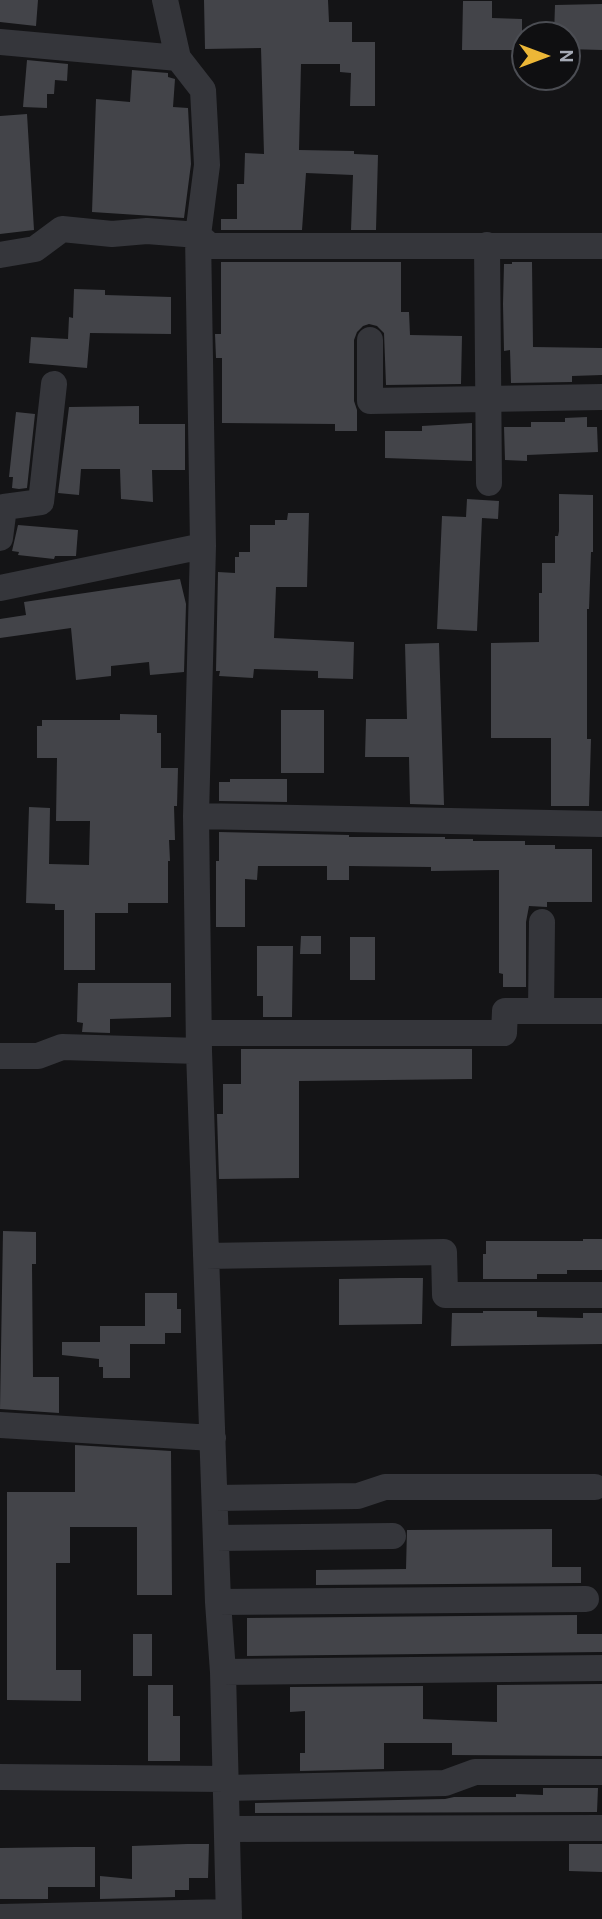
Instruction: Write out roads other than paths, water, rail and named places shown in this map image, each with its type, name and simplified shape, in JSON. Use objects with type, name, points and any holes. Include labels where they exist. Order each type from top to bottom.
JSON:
[{"type":"street","points":[[0,1917],[229,1916],[223,1672],[218,1602],[199,1042],[196,816],[203,546],[198,235],[207,165],[203,90],[178,58],[165,0]]},
{"type":"street","points":[[0,42],[178,58]]},
{"type":"street","points":[[0,255],[35,249],[62,229],[112,233],[147,230],[198,235],[210,246],[602,246]]},
{"type":"street","points":[[487,246],[489,483]]},
{"type":"street","points":[[370,340],[370,401],[602,397]]},
{"type":"street","points":[[0,538],[4,507],[41,502],[54,384]]},
{"type":"street","points":[[0,588],[203,546]]},
{"type":"street","points":[[196,816],[602,824]]},
{"type":"street","points":[[541,1011],[542,922]]},
{"type":"street","points":[[0,1056],[38,1056],[62,1047],[504,1033],[505,1012],[602,1011]]},
{"type":"street","points":[[206,1256],[444,1252],[445,1295],[602,1295]]},
{"type":"street","points":[[0,1426],[213,1438]]},
{"type":"street","points":[[215,1498],[358,1496],[385,1487],[595,1487]]},
{"type":"street","points":[[216,1538],[393,1536]]},
{"type":"street","points":[[218,1602],[586,1599]]},
{"type":"street","points":[[223,1672],[602,1668]]},
{"type":"street","points":[[0,1777],[226,1784],[444,1783],[475,1772],[602,1772]]},
{"type":"street","points":[[227,1829],[602,1828]]}]
